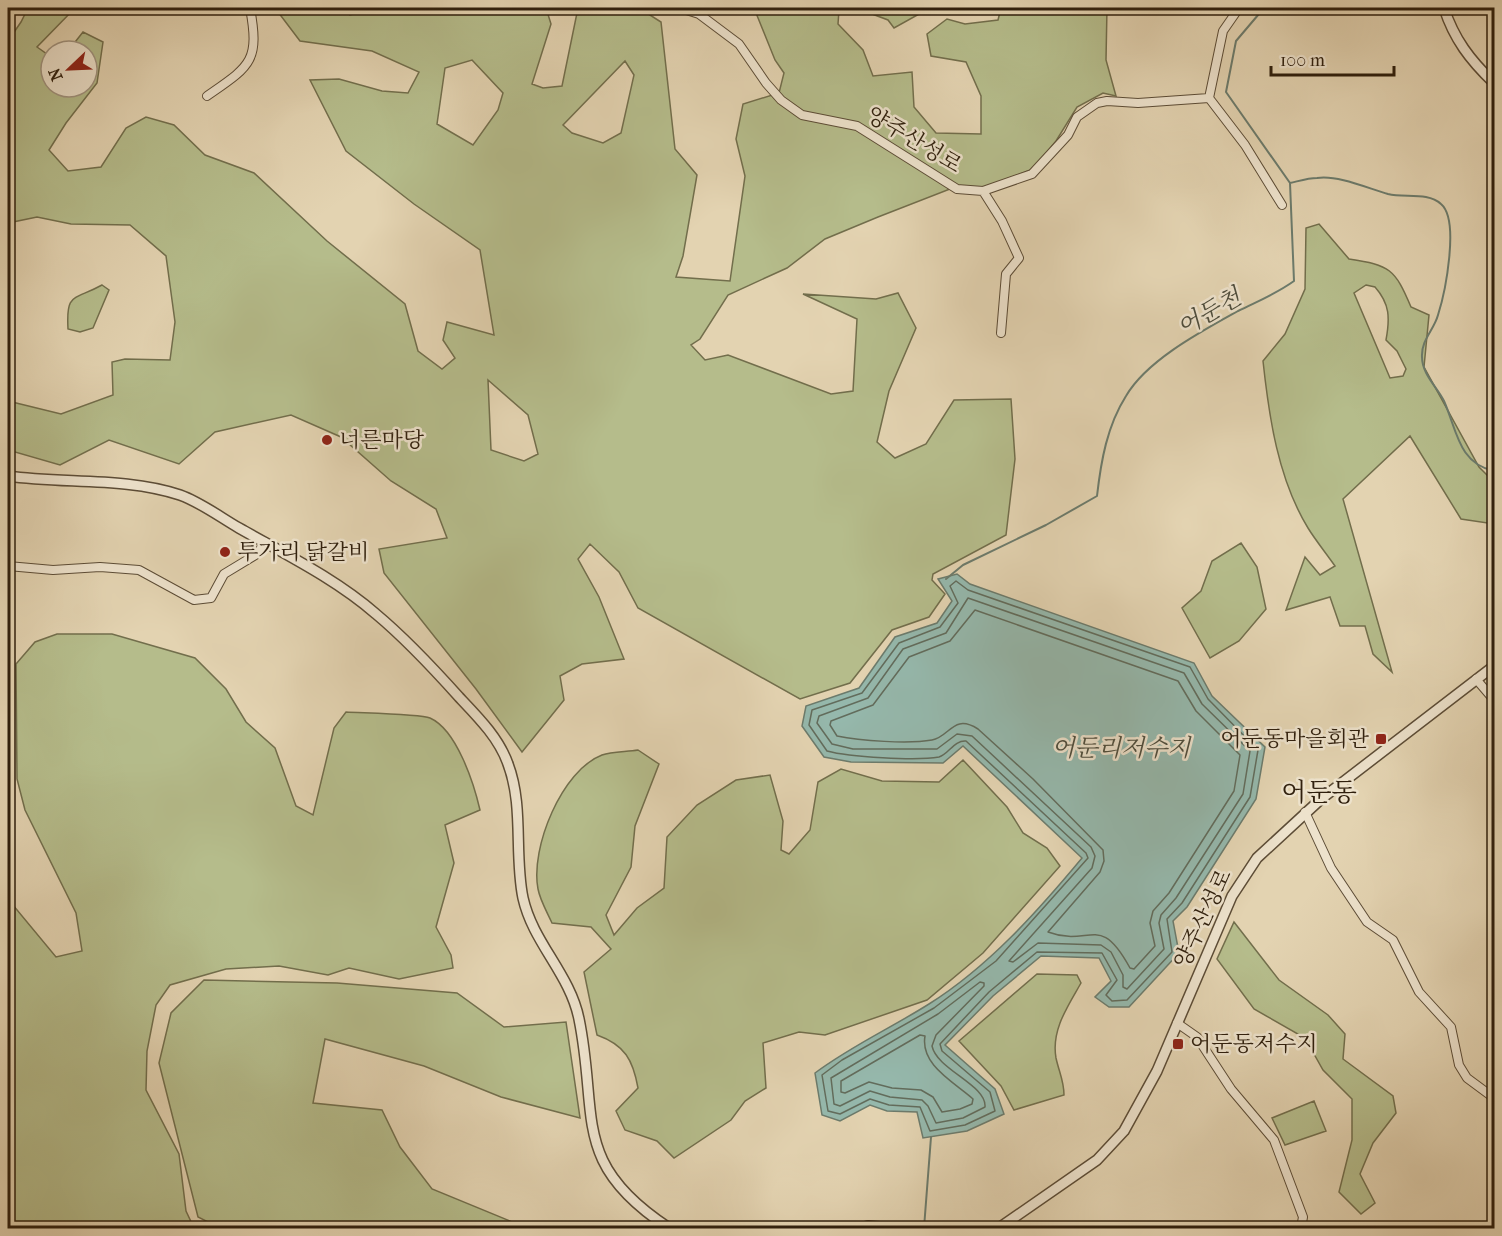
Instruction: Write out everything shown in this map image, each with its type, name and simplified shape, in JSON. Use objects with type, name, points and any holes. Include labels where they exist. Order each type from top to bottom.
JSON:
[{"type":"street","points":[[207,96],[237,76],[254,49],[255,35],[250,8]]},
{"type":"street","name":"양주산성로","points":[[680,8],[699,14],[739,44],[766,84],[781,100],[802,115],[857,126],[957,189],[983,191],[1032,174],[1068,135],[1080,113],[1097,103],[1209,98]]},
{"type":"street","points":[[1239,8],[1222,32],[1209,98],[1250,153],[1282,205]]},
{"type":"street","points":[[1444,8],[1452,31],[1464,52],[1494,83]]},
{"type":"street","name":"양주산성로","points":[[983,191],[1002,221],[1019,258],[1006,274],[1001,333]]},
{"type":"street","points":[[8,476],[148,488],[182,496],[328,579],[374,612],[429,663],[473,711],[500,748],[509,766],[515,803],[523,897],[533,928],[569,988],[579,1019],[591,1132],[602,1160],[622,1191],[669,1228]]},
{"type":"street","points":[[8,566],[53,570],[100,567],[139,570],[194,600],[211,598],[224,574],[257,554],[265,542]]},
{"type":"street","name":"양주산성로","points":[[998,1228],[1111,1148],[1130,1121],[1152,1082],[1236,886],[1267,847],[1305,812],[1494,666]]},
{"type":"street","points":[[1476,679],[1494,700]]},
{"type":"street","points":[[1305,812],[1331,868],[1367,922],[1393,939],[1419,992],[1451,1027],[1459,1065],[1467,1078],[1494,1098]]},
{"type":"street","points":[[1177,1023],[1197,1037],[1231,1089],[1274,1140],[1303,1217],[1301,1228]]},
{"type":"street","points":[[861,1228],[868,1226],[893,1228]]},
{"type":"green space","points":[[28,8],[75,8],[45,39],[39,39],[37,47],[39,48],[39,99],[85,99],[49,150],[68,171],[101,167],[126,128],[146,117],[174,125],[205,155],[254,173],[327,241],[405,304],[418,351],[442,369],[455,358],[443,340],[447,322],[494,335],[480,250],[414,204],[346,151],[310,80],[339,79],[382,91],[408,93],[419,72],[372,51],[300,41],[275,8],[339,8],[350,15],[377,8],[546,8],[551,24],[532,84],[543,88],[562,86],[578,8],[639,8],[661,22],[675,149],[697,175],[683,256],[676,277],[730,281],[745,176],[736,139],[743,104],[779,93],[784,73],[775,60],[754,8],[845,8],[839,10],[838,24],[863,50],[873,76],[912,72],[914,107],[936,133],[981,134],[981,96],[966,62],[931,56],[927,34],[947,19],[965,24],[998,20],[1001,8],[1107,8],[1106,60],[1116,96],[1103,93],[1077,107],[1056,141],[1033,169],[983,188],[955,187],[825,239],[787,268],[728,295],[700,339],[691,345],[705,360],[728,355],[831,394],[853,391],[857,319],[803,294],[876,299],[898,293],[916,328],[889,391],[877,442],[895,458],[926,444],[954,400],[1011,399],[1015,459],[1006,535],[933,574],[932,580],[945,594],[929,617],[892,630],[850,683],[800,699],[638,608],[619,572],[590,544],[578,559],[599,597],[624,659],[582,664],[560,676],[564,700],[522,752],[476,689],[384,573],[379,549],[447,538],[436,509],[391,481],[341,437],[291,415],[215,432],[179,464],[109,440],[60,465],[8,450],[8,401],[61,414],[113,395],[112,362],[125,359],[170,360],[175,322],[166,256],[130,225],[71,224],[37,217],[8,223],[8,41]],"holes":[[[472,60],[503,93],[498,110],[473,145],[437,124],[445,68]],[[625,61],[634,75],[621,133],[603,143],[572,133],[563,125]],[[488,380],[528,415],[538,454],[524,461],[491,450]]]},
{"type":"green space","points":[[856,8],[930,8],[894,28],[888,20]]},
{"type":"green space","points":[[83,32],[97,39],[77,39]]},
{"type":"green space","points":[[99,40],[103,42],[99,69]]},
{"type":"green space","points":[[1319,224],[1349,259],[1374,264],[1389,271],[1400,284],[1411,307],[1429,315],[1424,367],[1479,467],[1494,482],[1494,524],[1461,519],[1410,436],[1343,499],[1392,672],[1373,654],[1365,626],[1340,626],[1330,597],[1286,610],[1305,557],[1320,575],[1335,566],[1308,528],[1289,489],[1276,447],[1263,361],[1285,334],[1305,289],[1306,228]],"holes":[[[1366,285],[1375,287],[1384,299],[1388,312],[1386,340],[1397,351],[1406,369],[1403,376],[1390,378],[1354,293]]]},
{"type":"green space","points":[[102,285],[109,290],[93,328],[80,332],[68,329],[68,309],[73,299]]},
{"type":"green space","points":[[1241,543],[1257,567],[1266,609],[1239,641],[1210,658],[1182,608],[1201,591],[1212,561]]},
{"type":"green space","points":[[57,634],[112,634],[195,658],[226,689],[246,722],[275,748],[296,806],[313,815],[334,728],[346,712],[424,717],[440,724],[463,759],[480,810],[445,825],[454,863],[436,927],[451,955],[453,968],[399,979],[349,968],[328,975],[279,966],[226,969],[170,985],[156,1005],[147,1051],[146,1090],[179,1154],[186,1211],[194,1228],[8,1228],[8,899],[56,957],[82,951],[76,913],[25,810],[17,779],[16,664],[35,642]]},
{"type":"green space","points":[[638,750],[659,764],[635,826],[631,867],[606,915],[614,935],[637,908],[664,888],[667,837],[697,805],[736,780],[770,775],[783,821],[781,850],[789,854],[810,830],[818,782],[841,769],[882,781],[939,782],[963,760],[1007,807],[1023,833],[1047,848],[1060,866],[983,953],[927,1000],[825,1035],[799,1032],[763,1043],[766,1088],[745,1101],[731,1120],[674,1158],[657,1141],[625,1130],[616,1111],[638,1088],[636,1078],[630,1062],[621,1049],[597,1035],[584,972],[611,949],[591,927],[552,923],[538,889],[539,853],[544,833],[562,793],[587,763],[602,755]]},
{"type":"green space","points":[[1234,922],[1279,980],[1328,1015],[1345,1034],[1343,1059],[1393,1096],[1396,1113],[1373,1143],[1360,1174],[1375,1203],[1361,1214],[1339,1192],[1352,1140],[1352,1099],[1323,1070],[1305,1038],[1254,1009],[1217,959]]},
{"type":"green space","points":[[1037,974],[1077,975],[1081,983],[1066,1009],[1056,1038],[1056,1058],[1064,1095],[1014,1110],[1001,1086],[959,1041]]},
{"type":"green space","points":[[204,980],[337,983],[457,993],[504,1027],[566,1022],[580,1118],[501,1097],[424,1066],[325,1039],[313,1103],[382,1110],[400,1147],[432,1189],[527,1228],[220,1228],[198,1217],[159,1063],[171,1013]]},
{"type":"green space","points":[[1314,1101],[1326,1131],[1285,1145],[1272,1118]]},
{"type":"water","name":"어둔리저수지","points":[[957,574],[970,584],[1194,663],[1212,696],[1265,747],[1256,799],[1187,907],[1173,921],[1179,953],[1129,1007],[1109,1007],[1095,997],[1111,981],[1099,958],[1041,956],[993,996],[945,1045],[995,1089],[1004,1114],[967,1131],[923,1138],[917,1112],[887,1111],[870,1105],[840,1121],[822,1115],[815,1073],[929,1004],[972,973],[1030,918],[1082,858],[963,746],[943,763],[851,762],[824,757],[802,726],[806,706],[859,688],[895,637],[937,623],[952,601],[938,579]]},
{"type":"waterway","name":"어둔천","points":[[946,579],[963,565],[1046,525],[1097,496],[1103,457],[1114,419],[1135,383],[1147,370],[1192,337],[1294,281],[1290,183],[1226,92],[1236,41],[1264,8]]},
{"type":"waterway","points":[[1290,183],[1314,178],[1334,178],[1388,194],[1430,198],[1441,204],[1447,212],[1450,225],[1449,257],[1438,315],[1422,351],[1424,369],[1444,401],[1460,444],[1466,453],[1482,467],[1494,471]]},
{"type":"waterway","points":[[924,1228],[931,1137]]},
{"type":"place","name":"너른마당","points":[[327,440]]},
{"type":"place","name":"투가리 닭갈비","points":[[225,552]]},
{"type":"place","name":"어둔동마을회관","points":[[1381,739]]},
{"type":"place","name":"어둔동저수지","points":[[1178,1044]]},
{"type":"district","name":"어둔동","points":[[1319,792]]}]
